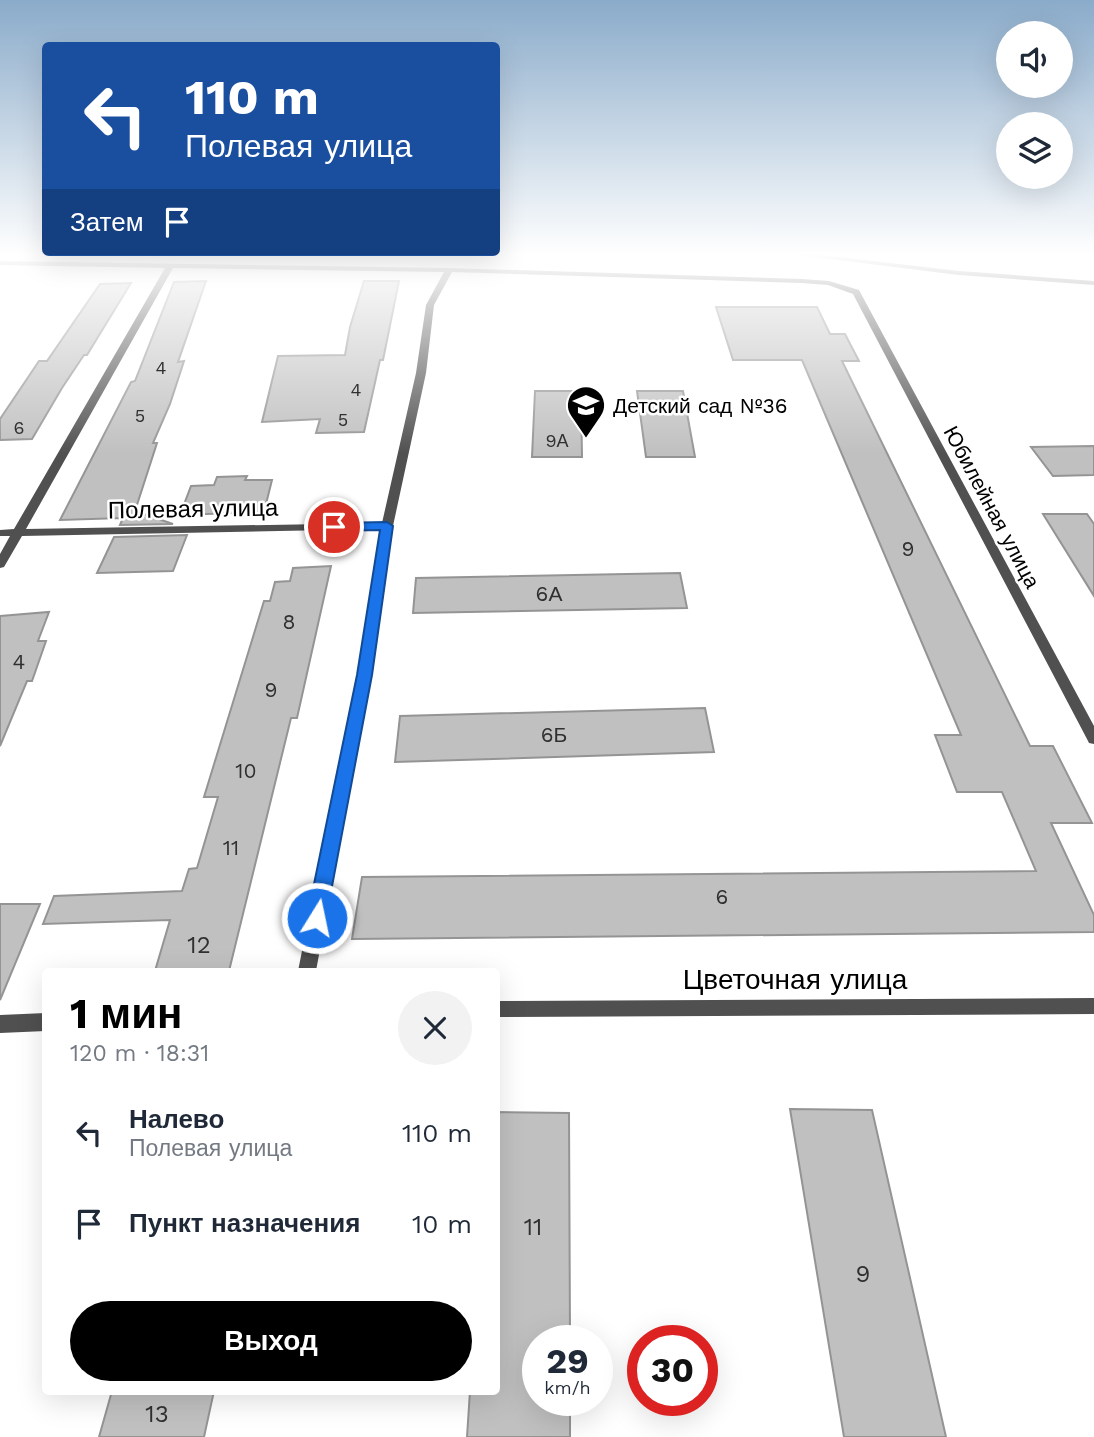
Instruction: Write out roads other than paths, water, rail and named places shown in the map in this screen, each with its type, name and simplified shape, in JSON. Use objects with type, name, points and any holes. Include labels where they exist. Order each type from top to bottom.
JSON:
[{"type":"street","points":[[0,564],[140,320]]},
{"type":"street","points":[[308,968],[364,675],[387,526],[421,373],[428,320]]},
{"type":"street","name":"Юбилейная улица","points":[[871,320],[1094,739]]},
{"type":"street","name":"Полевая улица","points":[[0,533],[387,526]]},
{"type":"street","name":"Цветочная улица","points":[[500,1009],[1094,1006]]},
{"type":"street","points":[[0,1024],[42,1022]]},
{"type":"place","name":"Детский сад №36","points":[[586,439]]}]
